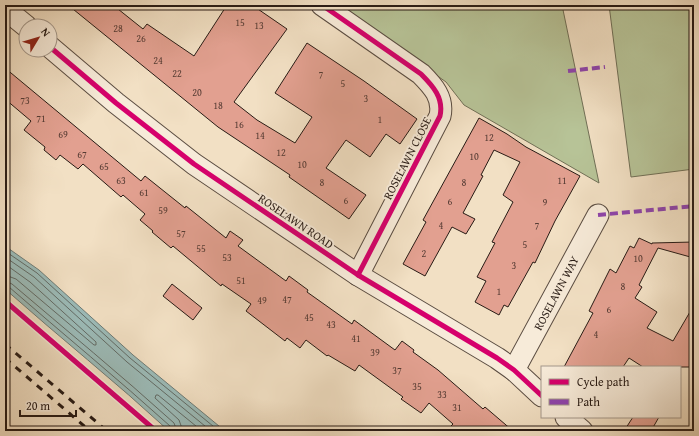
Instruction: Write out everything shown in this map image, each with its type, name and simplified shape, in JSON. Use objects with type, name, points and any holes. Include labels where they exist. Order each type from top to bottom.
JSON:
[{"type":"street","name":"ROSELAWN CLOSE","points":[[322,5],[421,74],[430,82],[442,101],[440,116],[358,275]]},
{"type":"street","points":[[5,9],[18,20]]},
{"type":"street","name":"ROSELAWN ROAD","points":[[58,54],[116,103],[194,164],[358,275],[497,358],[514,370],[541,395]]},
{"type":"street","name":"ROSELAWN WAY","points":[[514,370],[598,215]]},
{"type":"street","points":[[567,418],[582,431]]},
{"type":"green space","points":[[338,5],[562,5],[599,183],[464,105],[446,82]]},
{"type":"green space","points":[[609,5],[694,5],[694,169],[631,177]]},
{"type":"water","points":[[5,246],[39,270],[133,355],[225,431],[169,431],[5,289]]},
{"type":"building","points":[[68,5],[113,5],[143,29],[147,24],[194,56],[227,5],[252,5],[287,29],[234,102],[257,120],[295,143],[312,117],[275,93],[307,43],[417,119],[400,144],[386,134],[370,157],[346,140],[326,168],[366,195],[349,219],[289,177],[290,175],[218,127]]},
{"type":"building","points":[[5,68],[141,181],[145,176],[226,238],[230,231],[243,240],[238,246],[286,281],[289,276],[308,290],[307,292],[352,324],[354,320],[395,350],[402,341],[414,350],[413,352],[438,370],[483,409],[485,407],[513,431],[446,431],[453,424],[429,403],[421,413],[401,399],[403,397],[359,365],[355,371],[328,355],[327,356],[306,340],[300,348],[287,338],[285,341],[246,311],[251,304],[222,284],[221,286],[173,246],[171,248],[152,232],[153,231],[140,220],[145,214],[123,195],[121,197],[83,164],[78,169],[60,155],[56,160],[44,150],[45,147],[24,130],[31,121],[5,99]]},
{"type":"building","points":[[479,118],[526,147],[580,176],[555,221],[535,263],[533,262],[508,307],[504,305],[499,315],[475,302],[486,281],[477,277],[495,243],[492,242],[513,202],[503,195],[520,162],[494,150],[481,175],[483,176],[463,213],[475,219],[466,234],[452,227],[425,276],[403,264],[426,222],[423,220]]},
{"type":"building","points":[[639,238],[652,244],[694,242],[694,258],[658,248],[639,285],[642,287],[635,298],[657,312],[647,328],[673,341],[694,305],[694,361],[690,367],[641,366],[629,358],[624,366],[565,366],[593,313],[589,311],[610,269],[616,273],[630,246],[634,248]]},
{"type":"building","points":[[172,284],[202,308],[193,320],[163,296]]},
{"type":"building","points":[[632,418],[658,418],[651,431],[624,431]]},
{"type":"railway","points":[[5,344],[107,431]]},
{"type":"railway","points":[[5,358],[90,431]]},
{"type":"marked path","points":[[568,71],[605,67]]},
{"type":"marked path","points":[[598,215],[694,206]]},
{"type":"cycle path","points":[[322,5],[421,74],[430,83],[439,98],[441,110],[440,116],[358,275]]},
{"type":"cycle path","points":[[58,54],[116,103],[194,164],[358,275],[497,358],[514,370],[541,395]]},
{"type":"cycle path","points":[[5,301],[156,431]]}]
